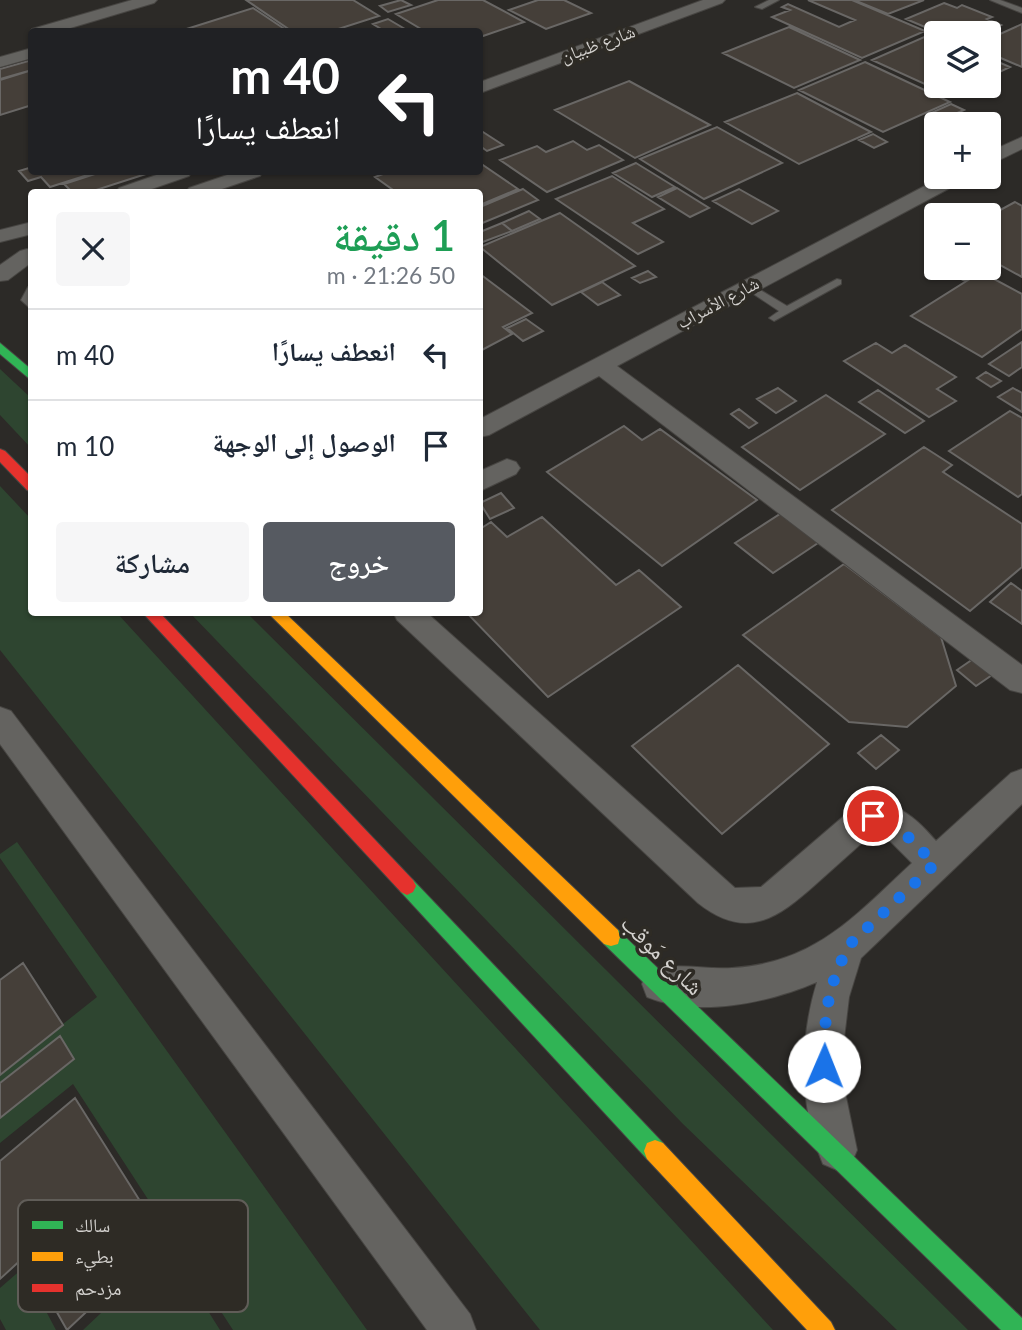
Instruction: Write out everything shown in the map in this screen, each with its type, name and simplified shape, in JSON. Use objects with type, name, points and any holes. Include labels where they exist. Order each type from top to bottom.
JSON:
[{"type":"main road","points":[[0,347],[28,373]]},
{"type":"main road","points":[[0,454],[28,483]]},
{"type":"main road","points":[[153,616],[823,1330]]},
{"type":"main road","name":"شارع مَوقب","points":[[278,616],[1018,1330]]},
{"type":"street","points":[[51,28],[149,0]]},
{"type":"street","name":"شارع ظبيان","points":[[483,87],[717,0]]},
{"type":"street","points":[[0,62],[28,54]]},
{"type":"street","points":[[1001,153],[1022,142]]},
{"type":"street","points":[[135,189],[175,175]]},
{"type":"street","points":[[187,175],[198,189]]},
{"type":"street","points":[[206,189],[245,175]]},
{"type":"street","name":"شارع الأسراب","points":[[483,427],[933,189]]},
{"type":"street","points":[[0,236],[28,229]]},
{"type":"street","points":[[0,262],[28,254]]},
{"type":"street","points":[[0,275],[28,255]]},
{"type":"street","points":[[600,365],[1021,681]]},
{"type":"street","points":[[483,480],[507,468]]},
{"type":"street","points":[[411,616],[710,891],[731,905],[760,906],[773,900],[864,820],[873,816],[893,822],[935,864]]},
{"type":"street","points":[[0,720],[454,1330]]},
{"type":"street","points":[[660,984],[697,989],[768,983],[797,974],[848,946],[1022,783]]},
{"type":"street","points":[[839,1157],[829,1119],[823,1049],[826,1011],[835,976],[848,946]]},
{"type":"lane","points":[[759,7],[775,0]]},
{"type":"lane","points":[[994,0],[1022,11]]},
{"type":"lane","points":[[774,318],[838,282]]},
{"type":"lane","points":[[748,287],[787,311]]},
{"type":"green space","points":[[0,369],[28,395],[28,445],[0,415]]},
{"type":"green space","points":[[0,486],[28,516],[28,616],[120,616],[773,1330],[540,1330],[0,650]]},
{"type":"green space","points":[[193,616],[250,616],[968,1330],[897,1330],[683,1124]]},
{"type":"green space","points":[[17,842],[367,1330],[233,1330],[221,1312],[248,1312],[248,1200],[148,1200],[73,1084],[0,1143],[0,1074],[97,997],[0,858],[0,854]]},
{"type":"green space","points":[[18,1272],[18,1312],[46,1312],[56,1330],[6,1330],[0,1319],[0,1288]]},
{"type":"green space","points":[[102,1312],[209,1312],[220,1330],[83,1330]]},
{"type":"building","points":[[246,0],[353,0],[379,16],[342,28],[287,28]]},
{"type":"building","points":[[401,0],[411,5],[388,12],[380,6]]},
{"type":"building","points":[[438,0],[483,0],[524,22],[483,36],[483,28],[419,28],[396,14]]},
{"type":"building","points":[[538,0],[564,0],[591,13],[546,29],[509,10]]},
{"type":"building","points":[[808,0],[852,0],[924,31],[862,58],[772,17],[790,10],[782,7],[788,4],[839,27],[855,20]]},
{"type":"building","points":[[854,0],[924,0],[888,14]]},
{"type":"building","points":[[944,3],[957,8],[962,5],[992,17],[987,19],[992,21],[924,21],[924,27],[906,19]]},
{"type":"building","points":[[253,8],[283,28],[190,28]]},
{"type":"building","points":[[388,19],[403,28],[380,28],[373,24]]},
{"type":"building","points":[[1022,24],[1022,67],[1001,58],[1001,34]]},
{"type":"building","points":[[789,27],[860,60],[794,88],[723,53]]},
{"type":"building","points":[[924,37],[924,84],[872,60]]},
{"type":"building","points":[[28,61],[28,71],[0,79],[0,69]]},
{"type":"building","points":[[865,62],[924,90],[924,98],[942,98],[950,102],[883,132],[799,90]]},
{"type":"building","points":[[1001,63],[1010,67],[1001,71]]},
{"type":"building","points":[[28,71],[28,106],[0,115],[0,80]]},
{"type":"building","points":[[629,81],[710,125],[635,158],[555,110]]},
{"type":"building","points":[[797,93],[871,132],[799,164],[725,122]]},
{"type":"building","points":[[951,104],[964,110],[960,112],[933,112]]},
{"type":"building","points":[[717,127],[782,163],[704,199],[640,159]]},
{"type":"building","points":[[483,132],[503,145],[487,151],[483,148]]},
{"type":"building","points":[[873,134],[887,142],[874,148],[859,140]]},
{"type":"building","points":[[573,141],[587,150],[599,145],[623,160],[547,192],[500,160],[537,146],[546,152]]},
{"type":"building","points":[[636,163],[675,187],[652,197],[613,173]]},
{"type":"building","points":[[483,165],[518,189],[483,204],[483,189],[392,189],[375,177],[483,175]]},
{"type":"building","points":[[28,168],[28,175],[88,175],[50,187],[41,177],[28,181],[19,171]]},
{"type":"building","points":[[92,175],[143,175],[99,189],[69,189],[64,184]]},
{"type":"building","points":[[612,176],[664,209],[633,223],[663,242],[638,254],[556,199]]},
{"type":"building","points":[[677,188],[709,208],[690,217],[658,197]]},
{"type":"building","points":[[523,189],[538,200],[483,223],[483,206]]},
{"type":"building","points":[[739,189],[778,211],[752,224],[713,201]]},
{"type":"building","points":[[1015,202],[1022,206],[1022,277],[1001,266],[1001,210]]},
{"type":"building","points":[[529,211],[540,219],[512,231],[502,223]]},
{"type":"building","points":[[560,213],[635,266],[552,305],[483,249],[483,246]]},
{"type":"building","points":[[502,223],[512,231],[483,242],[483,231]]},
{"type":"building","points":[[648,271],[656,277],[640,283],[632,278]]},
{"type":"building","points":[[483,276],[532,313],[503,327],[512,334],[483,349]]},
{"type":"building","points":[[968,280],[996,280],[1022,294],[1022,329],[982,357],[911,316]]},
{"type":"building","points":[[602,282],[620,295],[598,305],[581,292]]},
{"type":"building","points":[[526,319],[543,331],[523,341],[507,328]]},
{"type":"building","points":[[1022,342],[1022,367],[1009,376],[989,364]]},
{"type":"building","points":[[876,343],[892,353],[905,345],[956,377],[937,389],[956,401],[929,417],[844,361]]},
{"type":"building","points":[[986,372],[1001,381],[991,387],[977,378]]},
{"type":"building","points":[[778,388],[796,401],[776,413],[757,399]]},
{"type":"building","points":[[1013,388],[1022,393],[1022,412],[998,397]]},
{"type":"building","points":[[878,390],[924,421],[905,433],[859,402]]},
{"type":"building","points":[[826,395],[885,434],[800,490],[742,447]]},
{"type":"building","points":[[739,409],[757,423],[749,428],[731,414]]},
{"type":"building","points":[[1010,411],[1022,418],[1022,494],[1018,497],[949,451]]},
{"type":"building","points":[[624,426],[642,440],[660,429],[757,500],[662,566],[547,472]]},
{"type":"building","points":[[924,447],[952,465],[943,472],[1022,524],[1022,567],[970,611],[832,510]]},
{"type":"building","points":[[501,493],[514,508],[490,519],[483,508],[483,502]]},
{"type":"building","points":[[783,512],[821,541],[773,573],[735,543]]},
{"type":"building","points":[[542,517],[616,585],[639,570],[681,607],[548,697],[470,616],[483,616],[483,527],[491,522],[507,537]]},
{"type":"building","points":[[844,564],[941,637],[956,686],[907,727],[849,722],[743,635]]},
{"type":"building","points":[[1011,583],[1022,591],[1022,624],[990,602]]},
{"type":"building","points":[[976,657],[995,673],[976,686],[957,670]]},
{"type":"building","points":[[738,665],[829,744],[722,834],[632,746]]},
{"type":"building","points":[[881,735],[899,750],[876,769],[858,753]]},
{"type":"building","points":[[23,963],[63,1025],[0,1075],[0,980]]},
{"type":"building","points":[[60,1036],[74,1059],[0,1118],[0,1083]]},
{"type":"building","points":[[75,1098],[139,1200],[18,1200],[18,1262],[0,1279],[0,1161]]},
{"type":"building","points":[[57,1312],[86,1312],[67,1330]]},
{"type":"traffic: fast","points":[[0,347],[28,373]]},
{"type":"traffic: fast","points":[[407,886],[655,1151]]},
{"type":"traffic: fast","points":[[611,937],[1018,1330]]},
{"type":"traffic: slow","points":[[278,616],[611,937]]},
{"type":"traffic: slow","points":[[655,1151],[823,1330]]},
{"type":"traffic: jam","points":[[0,454],[28,483]]},
{"type":"traffic: jam","points":[[153,616],[407,886]]},
{"type":"route","points":[[824,1066],[826,1011],[835,976],[848,946],[935,864],[893,822],[873,816]]}]
